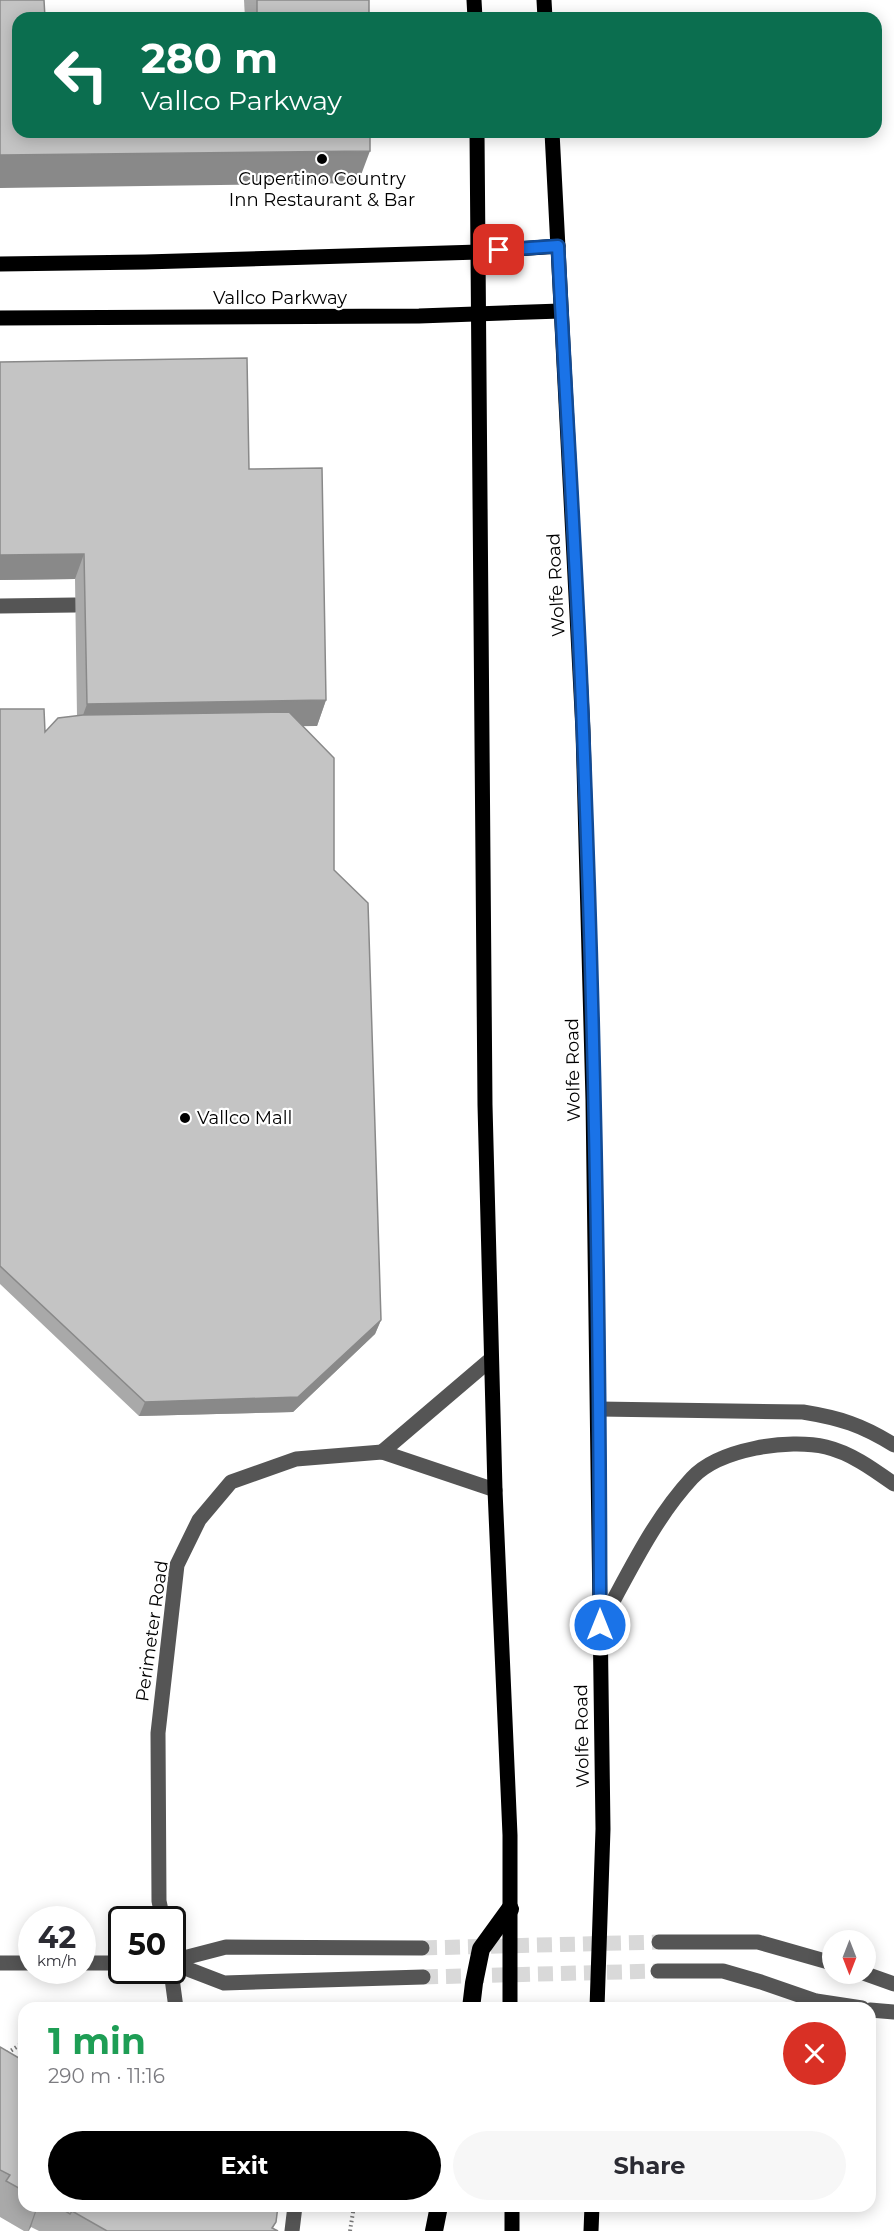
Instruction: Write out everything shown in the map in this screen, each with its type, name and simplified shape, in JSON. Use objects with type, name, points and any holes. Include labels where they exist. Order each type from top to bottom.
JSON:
[{"type":"highway","points":[[472,2002],[481,1949],[510,1909]]},
{"type":"highway","points":[[434,2231],[438,2212]]},
{"type":"main road","points":[[477,138],[485,1105],[490,1360],[510,1834],[510,2002]]},
{"type":"main road","name":"Wolfe Road","points":[[552,138],[583,730],[599,1409],[603,1829],[597,2002]]},
{"type":"main road","points":[[0,264],[479,252],[558,246]]},
{"type":"main road","name":"Vallco Parkway","points":[[0,318],[479,315],[561,311]]},
{"type":"main road","points":[[512,2212],[512,2231]]},
{"type":"main road","points":[[591,2231],[592,2212]]},
{"type":"lane","points":[[0,606],[75,605]]},
{"type":"lane","points":[[382,1452],[490,1360]]},
{"type":"lane","points":[[599,1409],[803,1412],[835,1418],[868,1429],[894,1445]]},
{"type":"lane","points":[[600,1625],[664,1511],[694,1476],[729,1455],[780,1444],[826,1447],[865,1464],[894,1484]]},
{"type":"lane","name":"Perimeter Road","points":[[160,1906],[158,1733],[177,1565],[198,1520],[231,1482],[296,1459],[382,1452],[495,1490]]},
{"type":"lane","points":[[659,1942],[758,1942],[822,1960]]},
{"type":"lane","points":[[186,1958],[226,1947],[422,1948]]},
{"type":"lane","points":[[0,1963],[18,1963]]},
{"type":"lane","points":[[186,1968],[224,1983],[423,1977]]},
{"type":"lane","points":[[658,1971],[723,1971],[823,2002]]},
{"type":"lane","points":[[876,1978],[894,1984]]},
{"type":"lane","points":[[173,1984],[175,2002]]},
{"type":"lane","points":[[876,2010],[894,2012]]},
{"type":"lane","points":[[292,2231],[294,2212]]},
{"type":"path","points":[[0,2058],[18,2046]]},
{"type":"path","points":[[350,2231],[353,2212]]},
{"type":"building","points":[[0,0],[44,0],[45,12],[12,12],[12,138],[370,138],[370,151],[0,155]]},
{"type":"building","points":[[257,0],[369,0],[369,12],[257,12]]},
{"type":"building","points":[[247,358],[249,469],[322,468],[326,700],[87,704],[84,554],[0,555],[0,362]]},
{"type":"building","name":"Vallco Mall","points":[[0,709],[44,709],[45,732],[58,718],[83,715],[289,712],[334,758],[334,870],[368,903],[381,1320],[298,1397],[145,1402],[0,1266]]},
{"type":"building","points":[[0,2047],[18,2058],[18,2188],[6,2181],[10,2175],[0,2170]]},
{"type":"building","points":[[74,2212],[277,2212],[276,2222],[272,2228],[278,2231],[107,2231]]},
{"type":"tunnel","points":[[422,1948],[659,1942]]},
{"type":"tunnel","points":[[423,1977],[658,1971]]},
{"type":"place","name":"Cupertino Country Inn Restaurant & Bar","points":[[322,159]]},
{"type":"place","name":"Vallco Mall","points":[[185,1118]]},
{"type":"route","points":[[499,250],[558,246],[583,730],[595,1195],[600,1625]]}]
